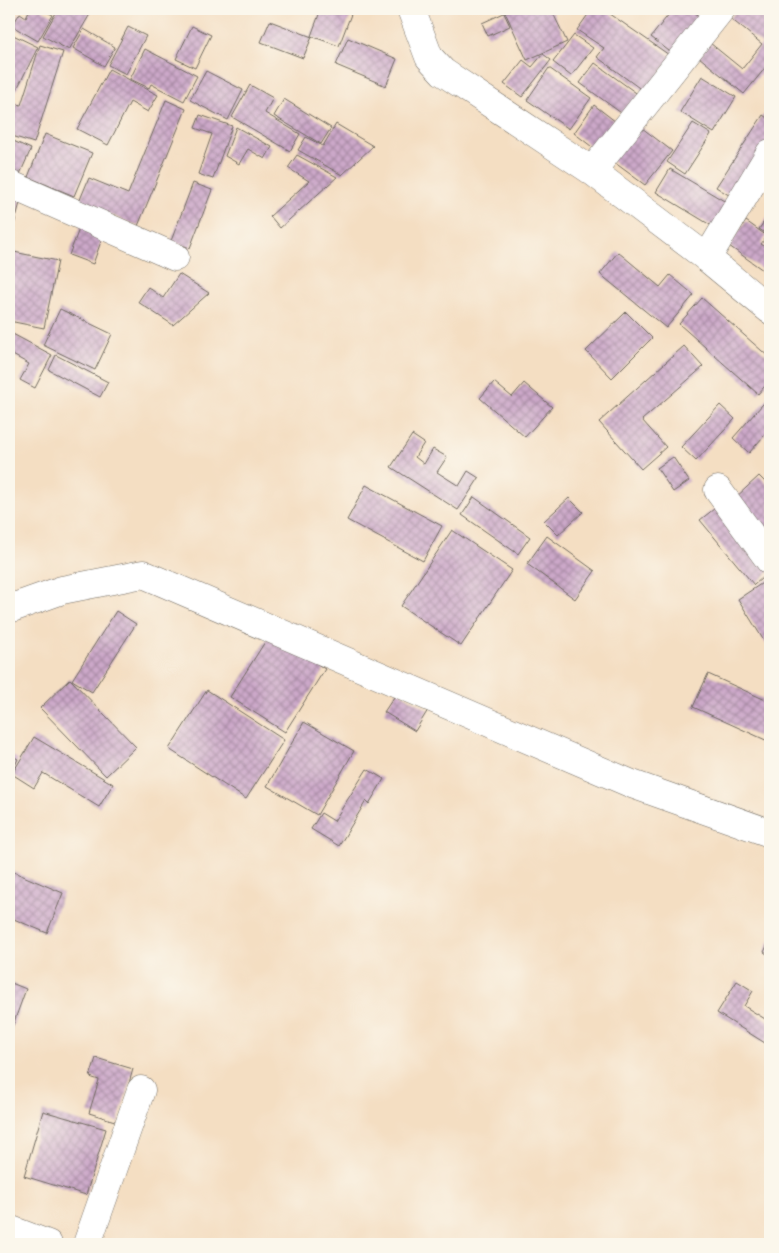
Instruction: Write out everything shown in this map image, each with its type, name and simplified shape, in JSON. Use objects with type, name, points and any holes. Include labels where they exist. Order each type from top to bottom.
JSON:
[{"type":"street","points":[[411,9],[429,57],[443,72],[592,171],[707,258],[770,310]]},
{"type":"street","points":[[592,171],[721,9]]},
{"type":"street","points":[[707,258],[770,153]]},
{"type":"street","points":[[9,184],[175,257]]},
{"type":"street","points":[[718,490],[770,561]]},
{"type":"street","points":[[9,609],[62,590],[143,574],[632,784],[770,833]]},
{"type":"street","points":[[87,1244],[141,1090]]},
{"type":"street","points":[[9,1229],[48,1244]]},
{"type":"building","points":[[30,9],[41,9],[53,15],[38,41],[12,26],[20,13],[26,17]]},
{"type":"building","points":[[58,9],[93,9],[69,50],[43,36]]},
{"type":"building","points":[[321,9],[353,9],[339,46],[311,36]]},
{"type":"building","points":[[512,9],[551,9],[567,42],[527,60],[505,12]]},
{"type":"building","points":[[592,9],[603,9],[672,57],[646,93],[597,57],[604,48],[577,30]]},
{"type":"building","points":[[673,9],[690,9],[706,21],[678,58],[651,37]]},
{"type":"building","points":[[738,9],[760,9],[770,17],[770,62],[744,94],[699,57],[710,43],[742,69],[762,44],[730,18]]},
{"type":"building","points":[[504,13],[510,26],[488,36],[482,23]]},
{"type":"building","points":[[270,21],[312,37],[303,58],[261,42]]},
{"type":"building","points":[[192,26],[211,35],[195,68],[176,59]]},
{"type":"building","points":[[128,27],[146,36],[126,74],[108,65]]},
{"type":"building","points":[[84,29],[115,47],[104,66],[73,48]]},
{"type":"building","points":[[9,33],[38,47],[16,91],[9,87]]},
{"type":"building","points":[[574,35],[593,48],[571,76],[553,62]]},
{"type":"building","points":[[348,38],[397,59],[386,86],[336,65]]},
{"type":"building","points":[[40,45],[63,52],[34,143],[9,135],[9,101],[21,105]]},
{"type":"building","points":[[145,49],[197,76],[184,101],[151,84],[149,88],[130,79]]},
{"type":"building","points":[[543,54],[551,60],[522,97],[504,84],[523,60],[532,67]]},
{"type":"building","points":[[595,63],[643,98],[628,118],[580,83]]},
{"type":"building","points":[[549,68],[591,98],[569,129],[527,100]]},
{"type":"building","points":[[109,69],[158,95],[148,112],[130,102],[108,145],[77,129]]},
{"type":"building","points":[[206,71],[243,90],[228,120],[190,100]]},
{"type":"building","points":[[702,76],[736,97],[714,133],[680,112]]},
{"type":"building","points":[[250,85],[273,98],[265,113],[300,134],[290,151],[232,117]]},
{"type":"building","points":[[284,99],[331,128],[321,144],[274,116]]},
{"type":"building","points":[[166,100],[186,109],[138,226],[79,202],[89,178],[128,194]]},
{"type":"building","points":[[594,105],[620,125],[600,153],[574,133]]},
{"type":"building","points":[[200,115],[232,126],[213,179],[198,174],[212,134],[195,128]]},
{"type":"building","points":[[763,115],[770,120],[770,143],[735,199],[716,187]]},
{"type":"building","points":[[633,121],[672,151],[645,185],[607,157]]},
{"type":"building","points":[[693,123],[711,134],[685,174],[667,162]]},
{"type":"building","points":[[336,124],[373,146],[342,175],[298,150],[306,137],[323,146]]},
{"type":"building","points":[[236,127],[272,147],[265,159],[248,149],[239,164],[225,156]]},
{"type":"building","points":[[45,134],[92,153],[74,196],[28,177]]},
{"type":"building","points":[[9,139],[31,149],[20,174],[9,170]]},
{"type":"building","points":[[297,155],[337,177],[280,228],[270,216],[309,181],[288,168]]},
{"type":"building","points":[[670,169],[731,205],[717,229],[656,192]]},
{"type":"building","points":[[193,183],[212,190],[190,248],[171,241]]},
{"type":"building","points":[[9,196],[21,199],[9,244]]},
{"type":"building","points":[[770,213],[770,236],[759,229]]},
{"type":"building","points":[[746,221],[767,236],[761,244],[770,250],[770,275],[729,246]]},
{"type":"building","points":[[81,224],[104,233],[93,264],[69,255]]},
{"type":"building","points":[[9,251],[58,261],[44,328],[9,321]]},
{"type":"building","points":[[618,252],[660,287],[670,275],[694,295],[666,328],[600,274]]},
{"type":"building","points":[[179,274],[209,293],[173,325],[138,302],[148,287],[163,298]]},
{"type":"building","points":[[702,298],[770,358],[770,380],[758,394],[679,324]]},
{"type":"building","points":[[60,309],[112,334],[95,370],[43,345]]},
{"type":"building","points":[[626,312],[652,338],[612,378],[586,351]]},
{"type":"building","points":[[9,332],[52,355],[35,388],[20,380],[29,364],[9,353]]},
{"type":"building","points":[[684,346],[703,367],[642,420],[666,447],[641,469],[599,422]]},
{"type":"building","points":[[56,355],[108,382],[100,397],[49,370]]},
{"type":"building","points":[[494,382],[512,397],[524,383],[552,407],[525,437],[480,398]]},
{"type":"building","points":[[770,396],[770,429],[749,453],[733,438]]},
{"type":"building","points":[[720,405],[735,419],[696,461],[681,447]]},
{"type":"building","points":[[412,435],[424,443],[415,457],[424,464],[433,449],[447,457],[437,472],[459,486],[468,471],[479,478],[458,510],[391,467]]},
{"type":"building","points":[[673,457],[689,481],[673,492],[657,468]]},
{"type":"building","points":[[759,476],[770,487],[770,538],[734,499]]},
{"type":"building","points":[[366,485],[442,526],[423,561],[347,520]]},
{"type":"building","points":[[474,497],[530,537],[518,554],[462,515]]},
{"type":"building","points":[[569,498],[583,512],[558,535],[544,521]]},
{"type":"building","points":[[719,505],[770,571],[754,585],[700,520]]},
{"type":"building","points":[[452,530],[512,570],[461,646],[401,606]]},
{"type":"building","points":[[547,536],[595,571],[575,599],[527,564]]},
{"type":"building","points":[[770,578],[770,642],[766,644],[738,599]]},
{"type":"building","points":[[116,611],[136,624],[92,692],[72,680]]},
{"type":"building","points":[[270,634],[325,669],[285,732],[230,697]]},
{"type":"building","points":[[708,674],[770,702],[770,742],[693,707]]},
{"type":"building","points":[[70,679],[136,747],[106,776],[40,708]]},
{"type":"building","points":[[207,690],[284,740],[246,799],[169,749]]},
{"type":"building","points":[[398,691],[428,710],[415,731],[384,712]]},
{"type":"building","points":[[304,722],[354,751],[317,815],[267,786]]},
{"type":"building","points":[[34,737],[113,784],[99,807],[43,773],[34,788],[12,774]]},
{"type":"building","points":[[9,754],[18,759],[9,778]]},
{"type":"building","points":[[367,769],[384,779],[369,804],[366,801],[339,846],[311,829],[321,813],[334,821]]},
{"type":"building","points":[[9,870],[63,893],[47,933],[9,917]]},
{"type":"building","points":[[770,940],[770,956],[764,952]]},
{"type":"building","points":[[737,981],[753,991],[744,1006],[770,1022],[770,1034],[765,1043],[717,1013]]},
{"type":"building","points":[[9,982],[26,989],[9,1036]]},
{"type":"building","points":[[96,1058],[133,1069],[118,1122],[89,1113],[99,1080],[90,1077]]},
{"type":"building","points":[[43,1111],[106,1129],[86,1195],[24,1176]]}]
